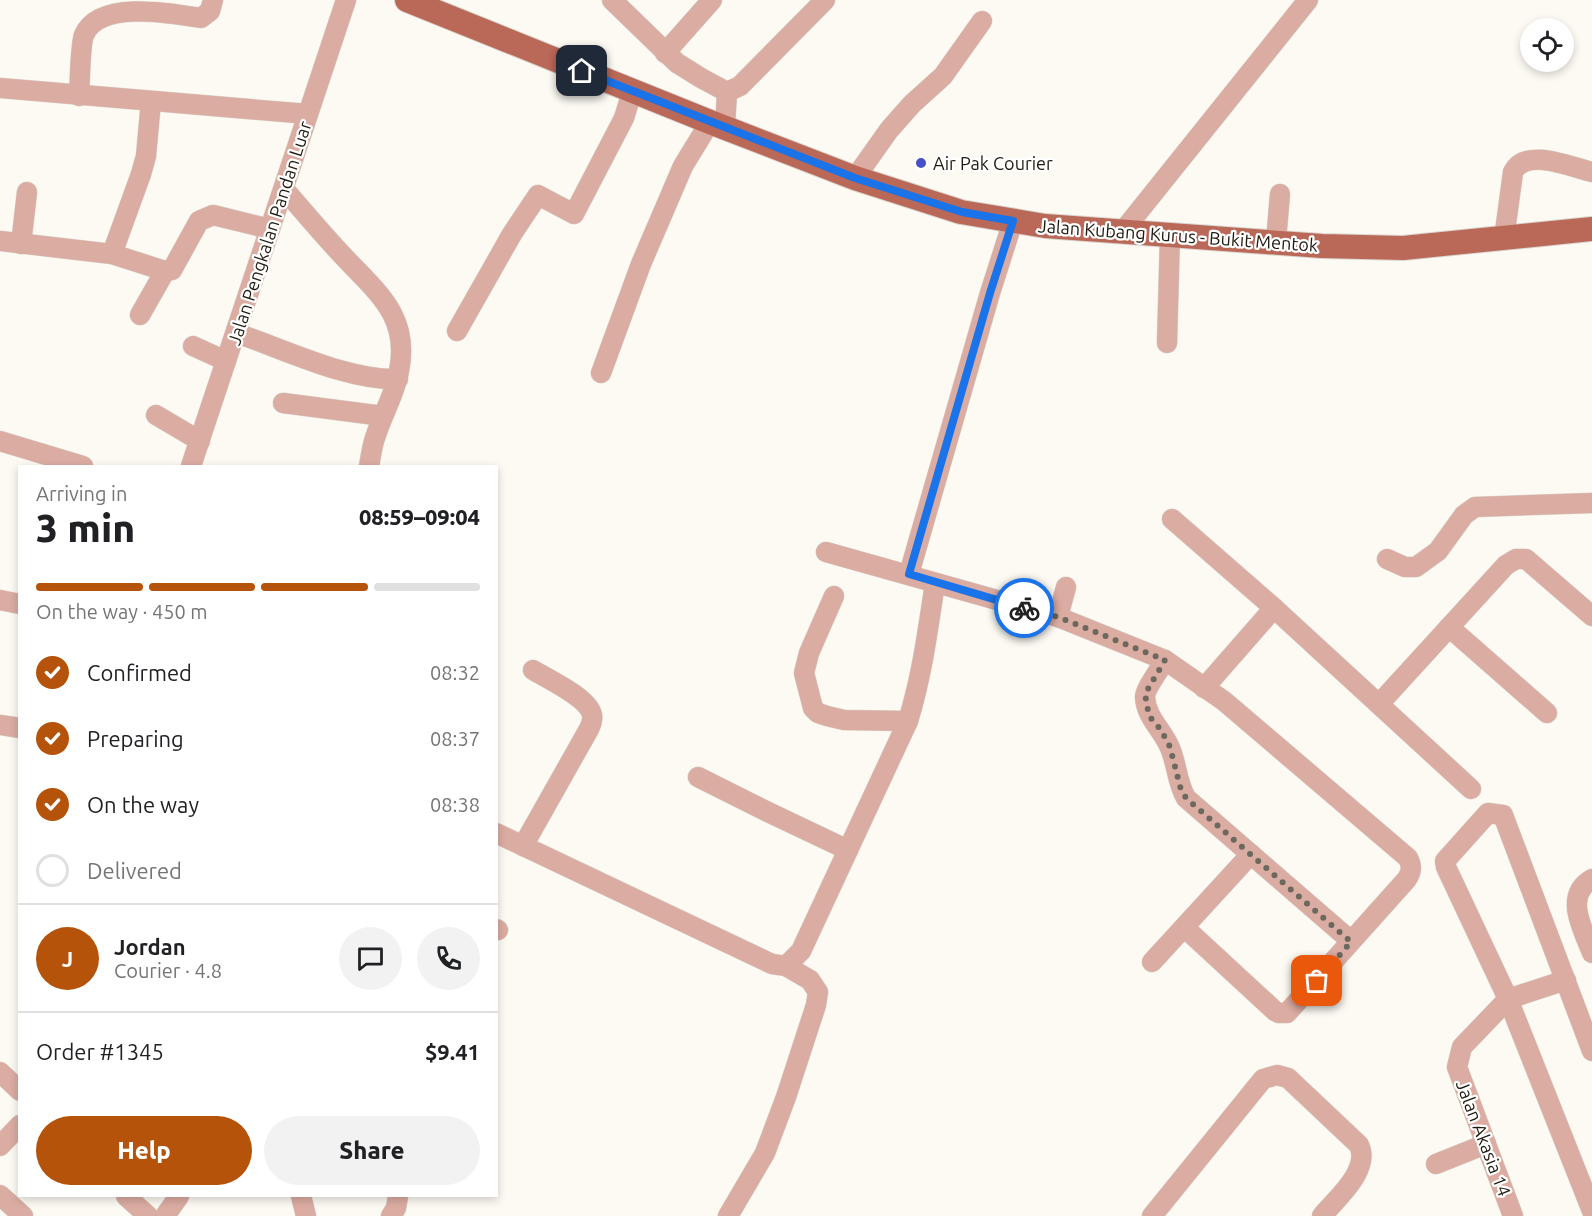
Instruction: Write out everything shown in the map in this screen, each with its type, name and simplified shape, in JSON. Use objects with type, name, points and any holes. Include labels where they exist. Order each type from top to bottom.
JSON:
[{"type":"main road","name":"Jalan Kubang Kurus - Bukit Mentok","points":[[423,3],[632,92],[717,125],[855,178],[962,212],[1045,226],[1322,246],[1403,248],[1592,229]]},
{"type":"street","points":[[79,96],[84,35],[103,15],[123,10],[175,13],[201,18],[210,11],[213,0]]},
{"type":"street","name":"Jalan Pengkalan Pandan Luar","points":[[191,465],[346,0]]},
{"type":"street","points":[[665,53],[712,0]]},
{"type":"street","points":[[726,92],[740,86],[825,0]]},
{"type":"street","points":[[1123,231],[1308,0]]},
{"type":"street","points":[[614,1],[665,53],[700,78],[726,92]]},
{"type":"street","points":[[855,178],[889,130],[942,75],[982,21]]},
{"type":"street","points":[[0,88],[308,114]]},
{"type":"street","points":[[456,331],[512,234],[538,195],[574,214],[624,118],[632,92]]},
{"type":"street","points":[[601,373],[641,264],[683,166],[717,125],[726,92]]},
{"type":"street","points":[[112,254],[146,156],[151,100]]},
{"type":"street","points":[[1504,239],[1513,172],[1518,164],[1534,158],[1592,172]]},
{"type":"street","points":[[284,189],[385,300],[397,324],[401,340],[398,379],[375,437],[369,465]]},
{"type":"street","points":[[21,244],[27,192]]},
{"type":"street","points":[[1276,241],[1280,194]]},
{"type":"street","points":[[0,241],[112,254],[165,271],[172,270],[199,221],[206,217],[213,215],[270,229]]},
{"type":"street","points":[[909,574],[990,293],[1017,222]]},
{"type":"street","points":[[1167,343],[1170,235]]},
{"type":"street","points":[[140,315],[165,271]]},
{"type":"street","points":[[236,333],[342,372],[373,379],[398,379]]},
{"type":"street","points":[[193,346],[226,361]]},
{"type":"street","points":[[283,403],[383,416]]},
{"type":"street","points":[[156,415],[200,441]]},
{"type":"street","points":[[0,441],[80,465]]},
{"type":"street","points":[[1387,559],[1405,567],[1416,567],[1438,551],[1464,515],[1475,507],[1592,504]]},
{"type":"street","points":[[1172,519],[1274,608],[1471,789]]},
{"type":"street","points":[[826,552],[1058,617],[1165,660],[1289,755],[1408,858],[1412,866],[1407,879],[1287,1013],[1279,1013],[1185,928]]},
{"type":"street","points":[[1379,704],[1506,565],[1521,558],[1526,559],[1592,616]]},
{"type":"street","points":[[797,973],[801,951],[908,721],[918,690],[924,660],[935,583]]},
{"type":"street","points":[[1058,617],[1066,587]]},
{"type":"street","points":[[834,596],[809,653],[804,673],[813,708],[818,713],[844,720],[908,721]]},
{"type":"street","points":[[0,600],[18,604]]},
{"type":"street","points":[[1204,688],[1274,608]]},
{"type":"street","points":[[1449,627],[1547,713]]},
{"type":"street","points":[[1165,660],[1145,694],[1149,716],[1161,730],[1170,747],[1181,790],[1186,798],[1351,942]]},
{"type":"street","points":[[523,846],[592,721],[592,713],[581,699],[533,670]]},
{"type":"street","points":[[0,724],[18,728]]},
{"type":"street","points":[[698,777],[848,850]]},
{"type":"street","points":[[1592,1051],[1503,815],[1488,813],[1445,861],[1508,999],[1592,1211]]},
{"type":"street","points":[[498,834],[772,964],[797,973],[818,992],[816,1005],[786,1098],[765,1153],[728,1216]]},
{"type":"street","points":[[1152,962],[1251,854]]},
{"type":"street","points":[[1592,879],[1582,887],[1577,897],[1576,910],[1592,954]]},
{"type":"street","name":"Jalan Akasia 14","points":[[1513,1216],[1457,1067],[1462,1047],[1508,999],[1566,980]]},
{"type":"street","points":[[0,1072],[18,1089]]},
{"type":"street","points":[[1152,1216],[1252,1091],[1263,1079],[1277,1076],[1288,1078],[1359,1145],[1362,1151],[1355,1176],[1322,1216]]},
{"type":"street","points":[[0,1146],[18,1127]]},
{"type":"street","points":[[1436,1164],[1486,1144]]},
{"type":"street","points":[[0,1195],[23,1216]]},
{"type":"street","points":[[165,1216],[178,1197]]},
{"type":"street","points":[[301,1197],[306,1216]]},
{"type":"street","points":[[391,1216],[396,1208],[398,1197]]},
{"type":"street","points":[[1322,1216],[1327,1214],[1344,1216]]},
{"type":"way so far","points":[[1024,608],[1058,617],[1165,660],[1145,694],[1149,716],[1161,730],[1170,747],[1181,790],[1186,798],[1351,942],[1317,981]]},
{"type":"place","name":"Air Pak Courier","points":[[921,163]]},
{"type":"route","points":[[582,71],[855,178],[962,212],[1013,221],[909,574],[1024,608]]}]
